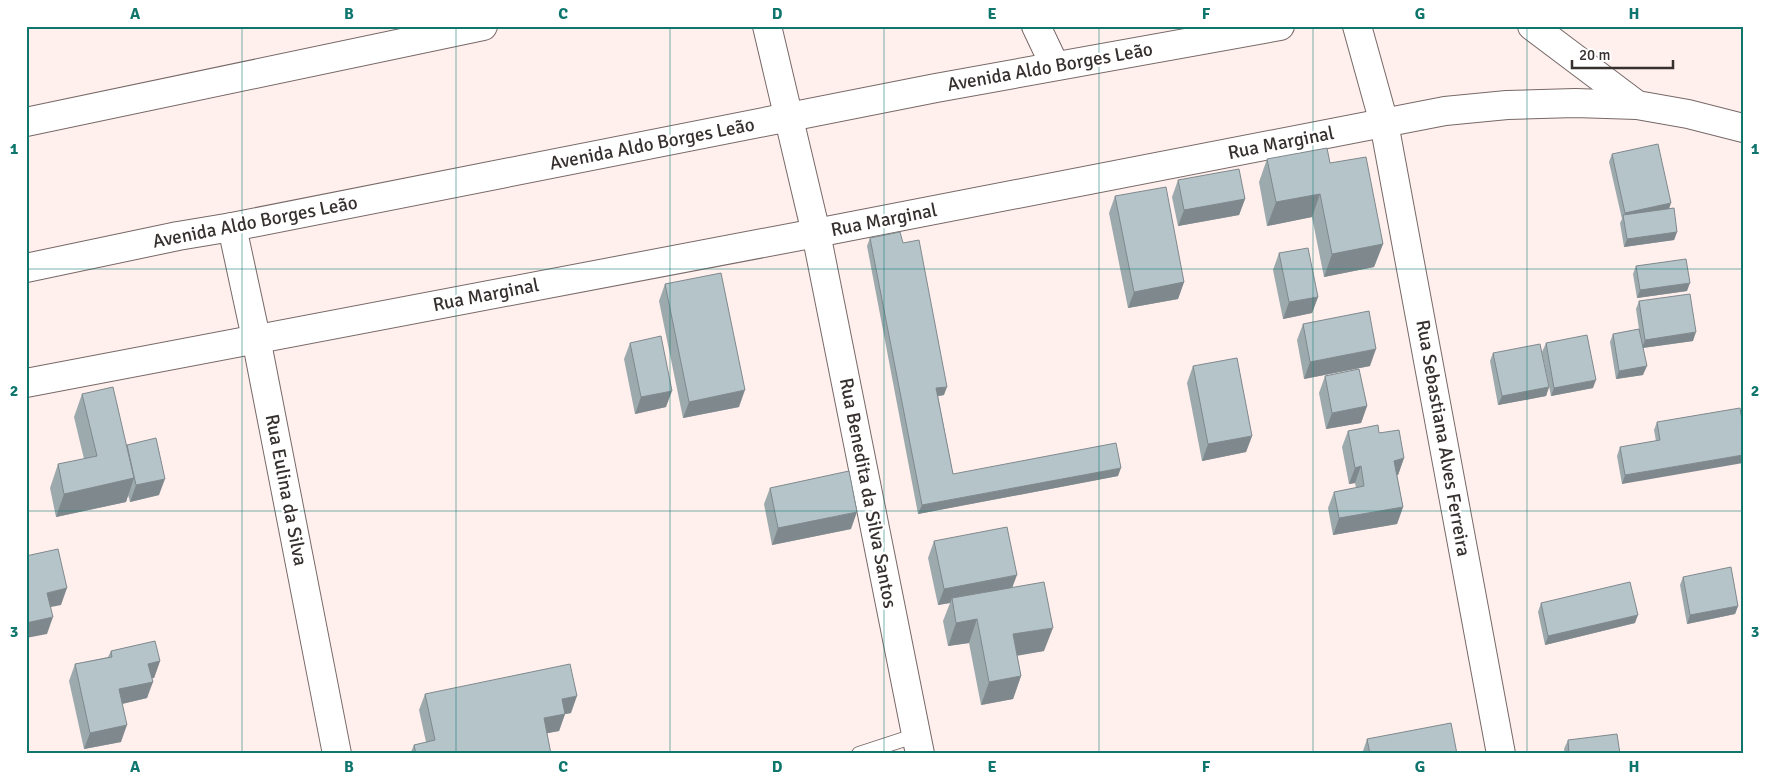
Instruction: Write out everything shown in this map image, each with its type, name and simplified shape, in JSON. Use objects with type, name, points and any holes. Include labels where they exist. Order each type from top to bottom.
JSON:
[{"type":"street","points":[[26,122],[483,26]]},
{"type":"street","name":"Rua Benedita da Silva Santos","points":[[767,26],[816,233],[919,744]]},
{"type":"street","points":[[1036,26],[1055,66]]},
{"type":"street","name":"Avenida Aldo Borges Leão","points":[[26,268],[178,236],[232,227],[936,88],[1280,26]]},
{"type":"street","name":"Rua Sebastiana Alves Ferreira","points":[[1358,26],[1384,123],[1501,754]]},
{"type":"street","points":[[1532,26],[1637,105]]},
{"type":"street","name":"Rua Marginal","points":[[26,383],[1445,111],[1506,105],[1575,103],[1637,105],[1688,114],[1743,128]]},
{"type":"street","name":"Rua Eulina da Silva","points":[[232,227],[256,338],[336,754]]},
{"type":"lane","points":[[859,754],[919,744]]},
{"type":"building","points":[[1658,144],[1671,203],[1625,213],[1612,154]]},
{"type":"building","points":[[1327,148],[1330,163],[1366,157],[1383,244],[1332,254],[1320,194],[1276,202],[1267,159]]},
{"type":"building","points":[[1239,169],[1245,199],[1184,210],[1178,180]]},
{"type":"building","points":[[1166,187],[1184,282],[1134,292],[1115,196]]},
{"type":"building","points":[[1674,208],[1677,232],[1627,239],[1623,215]]},
{"type":"building","points":[[900,232],[903,243],[919,240],[947,387],[936,388],[953,474],[1116,443],[1121,468],[922,505],[870,238]]},
{"type":"building","points":[[1308,248],[1318,297],[1289,302],[1279,253]]},
{"type":"building","points":[[1686,259],[1690,283],[1640,290],[1636,266]]},
{"type":"building","points":[[721,273],[745,390],[689,402],[665,284]]},
{"type":"building","points":[[1690,294],[1696,332],[1645,340],[1639,301]]},
{"type":"building","points":[[1369,311],[1376,349],[1310,362],[1303,324]]},
{"type":"building","points":[[1639,329],[1647,366],[1619,371],[1613,334]]},
{"type":"building","points":[[1587,335],[1596,380],[1554,388],[1546,343]]},
{"type":"building","points":[[661,336],[672,391],[641,397],[630,343]]},
{"type":"building","points":[[1540,344],[1549,387],[1502,396],[1493,353]]},
{"type":"building","points":[[1237,358],[1252,436],[1208,444],[1193,366]]},
{"type":"building","points":[[1359,369],[1367,406],[1332,413],[1325,376]]},
{"type":"building","points":[[113,387],[134,478],[64,494],[58,464],[97,456],[82,394]]},
{"type":"building","points":[[1740,408],[1743,426],[1743,455],[1625,475],[1620,447],[1660,440],[1657,422]]},
{"type":"building","points":[[1378,425],[1379,433],[1399,430],[1404,458],[1394,461],[1403,507],[1339,518],[1334,492],[1364,486],[1361,466],[1355,468],[1348,431]]},
{"type":"building","points":[[156,438],[165,479],[136,485],[127,445]]},
{"type":"building","points":[[849,471],[857,512],[778,528],[770,488]]},
{"type":"building","points":[[1007,527],[1017,575],[944,589],[934,541]]},
{"type":"building","points":[[58,549],[67,588],[47,593],[53,617],[26,623],[26,556]]},
{"type":"building","points":[[1731,567],[1738,606],[1690,615],[1683,577]]},
{"type":"building","points":[[1044,582],[1053,628],[1013,634],[1021,676],[989,682],[977,619],[956,623],[952,598]]},
{"type":"building","points":[[1630,582],[1638,615],[1548,636],[1541,603]]},
{"type":"building","points":[[155,641],[160,661],[148,664],[153,682],[119,689],[127,725],[90,733],[75,664],[112,657],[111,651]]},
{"type":"building","points":[[570,664],[577,696],[562,699],[565,714],[544,718],[551,754],[416,754],[414,745],[435,740],[425,694]]},
{"type":"building","points":[[1451,723],[1457,754],[1370,754],[1367,739]]},
{"type":"building","points":[[1617,734],[1620,754],[1569,754],[1568,740]]}]
